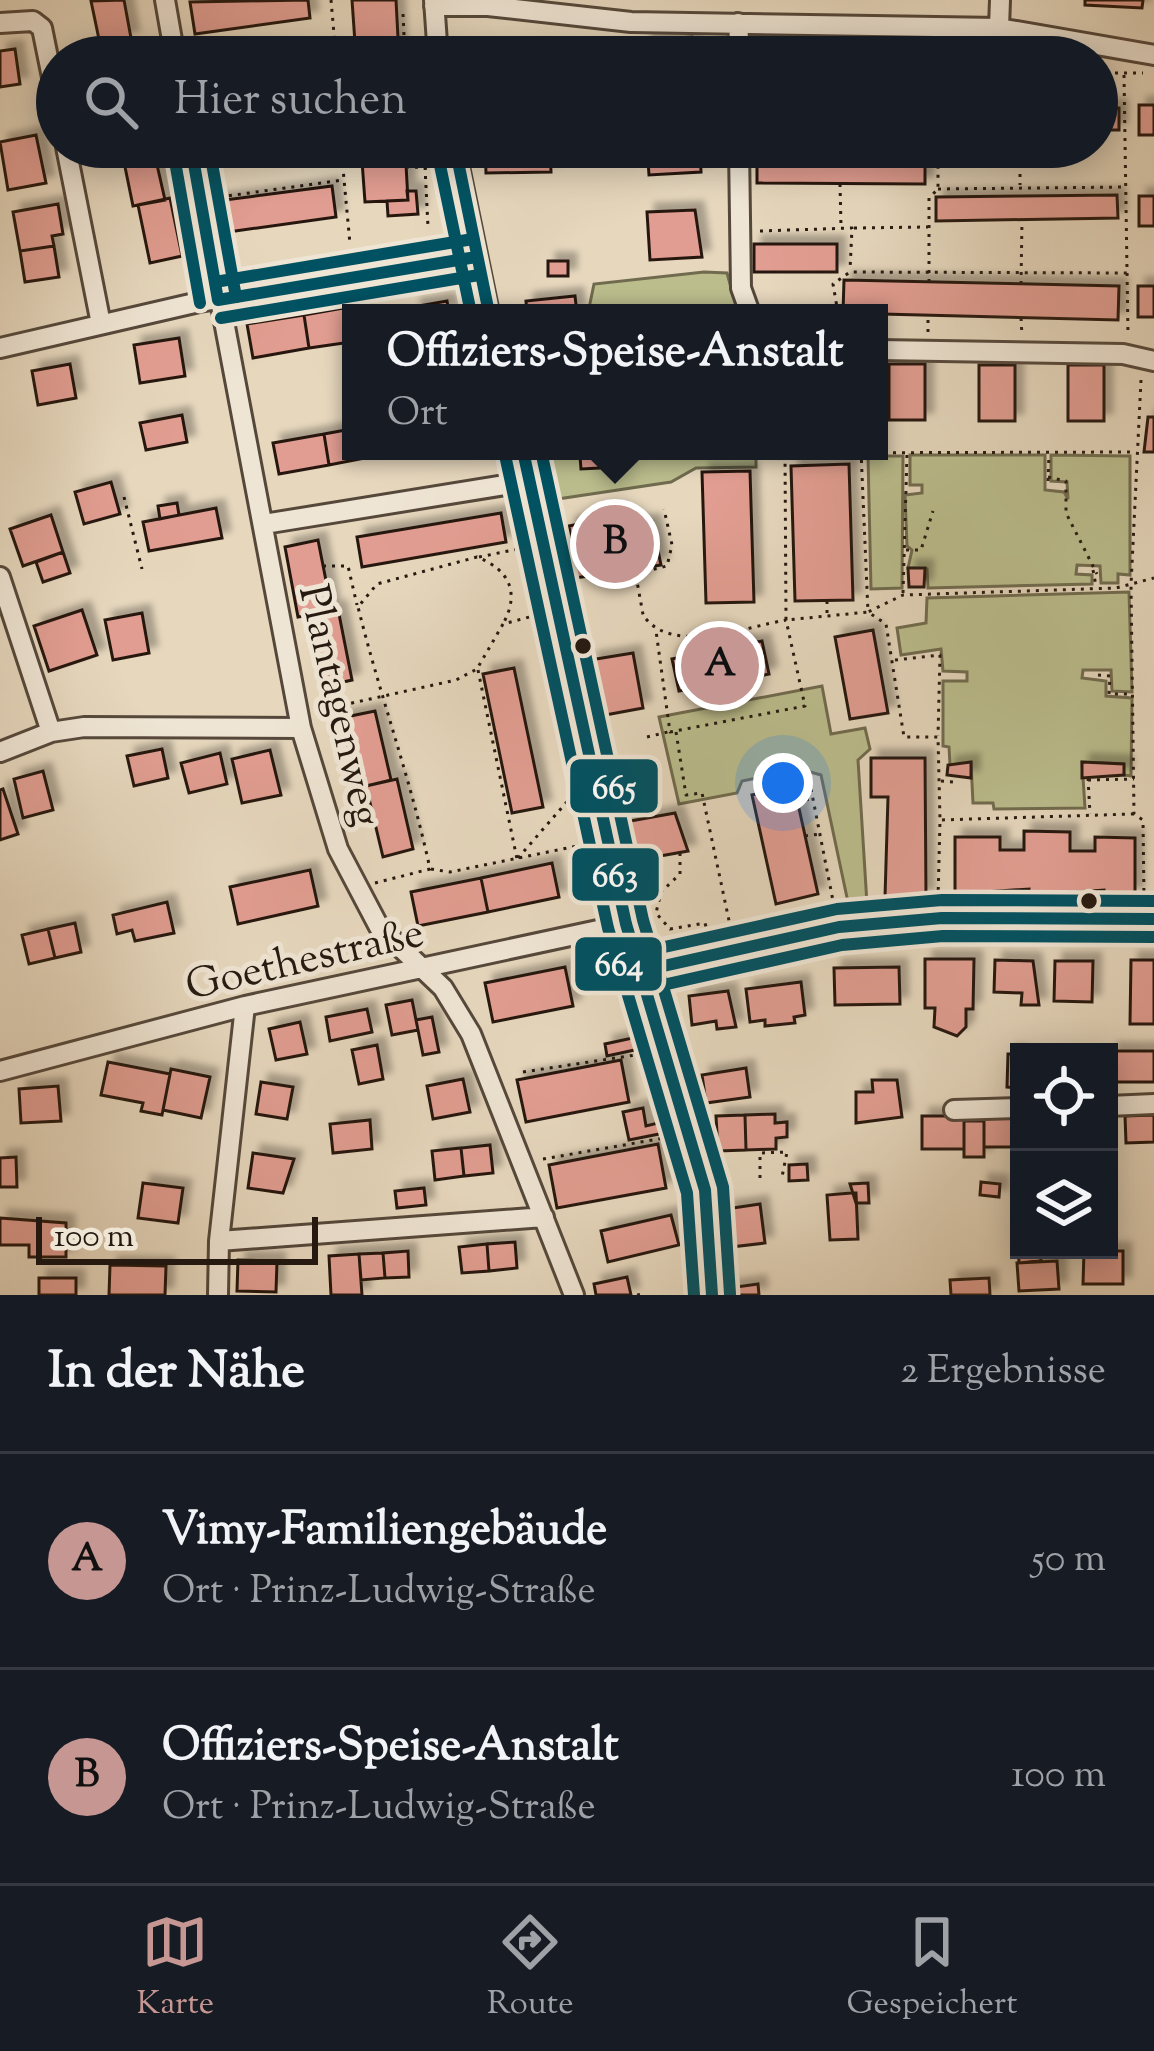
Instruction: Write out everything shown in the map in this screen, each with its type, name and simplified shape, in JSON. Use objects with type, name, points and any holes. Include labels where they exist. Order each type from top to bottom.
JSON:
[{"type":"street","points":[[165,0],[171,36]]},
{"type":"street","points":[[721,0],[734,36]]},
{"type":"street","points":[[999,28],[1000,0]]},
{"type":"street","points":[[435,36],[429,6],[567,9],[949,36]]},
{"type":"street","points":[[0,23],[33,21],[44,36]]},
{"type":"street","points":[[836,26],[836,36]]},
{"type":"street","points":[[977,36],[999,28],[1029,36]]},
{"type":"street","points":[[1118,57],[1150,63]]},
{"type":"street","points":[[70,168],[101,324]]},
{"type":"street","name":"Plantagenweg","points":[[195,168],[306,720],[338,849],[379,927],[443,988],[471,1034],[574,1295]]},
{"type":"street","points":[[459,168],[487,304]]},
{"type":"street","points":[[740,168],[741,288],[747,304]]},
{"type":"street","points":[[0,348],[218,300],[476,257]]},
{"type":"street","points":[[888,350],[1139,358]]},
{"type":"street","points":[[525,460],[626,924],[706,1190],[712,1295]]},
{"type":"street","points":[[265,524],[530,481]]},
{"type":"street","points":[[0,577],[51,732]]},
{"type":"street","points":[[0,752],[51,732],[306,720]]},
{"type":"street","points":[[640,971],[839,927],[942,918],[1149,919]]},
{"type":"street","name":"Goethestraße","points":[[0,1071],[419,965],[626,924]]},
{"type":"street","points":[[218,1295],[219,1241],[245,1006]]},
{"type":"street","points":[[1118,1106],[1154,1104]]},
{"type":"street","points":[[953,1110],[1010,1108]]},
{"type":"street","points":[[219,1241],[544,1217]]},
{"type":"path","points":[[331,0],[334,36]]},
{"type":"path","points":[[403,36],[400,14],[429,6]]},
{"type":"path","points":[[1118,75],[1150,63]]},
{"type":"path","points":[[1124,76],[1127,273],[1139,358],[1131,585],[1134,814]]},
{"type":"path","points":[[342,168],[350,244]]},
{"type":"path","points":[[425,168],[428,227]]},
{"type":"path","points":[[938,168],[938,189]]},
{"type":"path","points":[[1020,168],[1020,187]]},
{"type":"path","points":[[212,198],[343,180]]},
{"type":"path","points":[[840,184],[841,229]]},
{"type":"path","points":[[929,282],[929,198],[938,189],[1129,187]]},
{"type":"path","points":[[1022,220],[1022,284]]},
{"type":"path","points":[[740,231],[931,227]]},
{"type":"path","points":[[850,272],[852,228]]},
{"type":"path","points":[[836,304],[833,284],[850,272],[1127,273]]},
{"type":"path","points":[[888,452],[1136,452]]},
{"type":"path","points":[[903,595],[907,452]]},
{"type":"path","points":[[1048,452],[1048,479],[1066,481],[1066,513],[1095,572],[1096,588]]},
{"type":"path","points":[[647,736],[805,706],[787,620],[785,460]]},
{"type":"path","points":[[861,460],[868,612]]},
{"type":"path","points":[[124,497],[142,569]]},
{"type":"path","points":[[610,580],[667,566],[672,545],[664,509]]},
{"type":"path","points":[[904,550],[921,550],[933,511]]},
{"type":"path","points":[[851,537],[865,537]]},
{"type":"path","points":[[358,607],[377,584],[531,546]]},
{"type":"path","points":[[306,720],[380,696],[456,680],[477,668],[512,609],[511,584],[495,566],[477,557]]},
{"type":"path","points":[[323,566],[348,566],[380,696],[410,778],[430,869]]},
{"type":"path","points":[[636,574],[645,620],[656,631],[677,638],[868,612],[903,595],[1096,588],[1154,578]]},
{"type":"path","points":[[827,601],[827,616]]},
{"type":"path","points":[[868,612],[886,624],[904,737],[938,737]]},
{"type":"path","points":[[503,624],[544,613]]},
{"type":"path","points":[[656,631],[686,795],[702,793],[735,948]]},
{"type":"path","points":[[893,660],[938,652],[938,901]]},
{"type":"path","points":[[477,668],[517,859]]},
{"type":"path","points":[[1098,675],[1110,676],[1108,694],[1134,694]]},
{"type":"path","points":[[940,677],[951,677]]},
{"type":"path","points":[[940,781],[953,782],[953,776]]},
{"type":"path","points":[[1090,816],[1088,779],[1134,779]]},
{"type":"path","points":[[517,859],[580,788]]},
{"type":"path","points":[[811,789],[839,927]]},
{"type":"path","points":[[797,801],[812,799]]},
{"type":"path","points":[[940,820],[1134,814],[1144,820],[1149,919]]},
{"type":"path","points":[[805,836],[820,834]]},
{"type":"path","points":[[366,886],[430,869],[450,872],[594,843]]},
{"type":"path","points":[[680,853],[680,874],[661,892],[656,913],[670,929],[705,923],[708,934]]},
{"type":"path","points":[[814,877],[828,874]]},
{"type":"path","points":[[523,1072],[643,1054]]},
{"type":"path","points":[[544,1159],[667,1137]]},
{"type":"path","points":[[760,1178],[760,1153],[787,1152],[782,1177]]},
{"type":"green space","points":[[727,273],[736,304],[590,304],[594,284]]},
{"type":"green space","points":[[910,455],[1045,455],[1045,490],[1064,492],[1068,499],[1067,482],[1051,481],[1051,455],[1130,456],[1130,575],[1118,574],[1118,583],[1101,583],[1100,566],[1077,565],[1076,574],[1092,575],[1092,584],[928,588],[927,569],[908,568],[912,550],[907,546],[905,495],[922,493],[922,485],[910,485]]},
{"type":"green space","points":[[903,456],[902,588],[871,589],[868,460]]},
{"type":"green space","points":[[543,460],[756,460],[756,467],[696,468],[671,482],[551,500]]},
{"type":"green space","points":[[1129,592],[1132,692],[1112,691],[1111,670],[1083,670],[1082,678],[1106,681],[1106,696],[1132,698],[1131,776],[1124,775],[1123,764],[1082,762],[1085,808],[994,809],[993,803],[973,803],[971,763],[950,765],[949,747],[943,746],[943,681],[967,681],[967,672],[943,671],[941,649],[901,655],[897,628],[926,623],[927,598]]},
{"type":"green space","points":[[822,686],[831,734],[865,728],[870,749],[858,760],[867,904],[849,907],[821,775],[800,769],[742,781],[737,793],[679,804],[659,717]]},
{"type":"building","points":[[124,0],[131,36],[98,36],[91,1]]},
{"type":"building","points":[[308,0],[310,18],[195,34],[190,2]]},
{"type":"building","points":[[352,0],[396,0],[398,36],[355,36]]},
{"type":"building","points":[[1085,0],[1143,0],[1142,8],[1085,5]]},
{"type":"building","points":[[15,49],[20,84],[0,87],[0,51]]},
{"type":"building","points":[[1139,105],[1154,105],[1154,135],[1139,135]]},
{"type":"building","points":[[36,135],[36,168],[43,168],[46,183],[8,190],[0,142]]},
{"type":"building","points":[[125,168],[158,168],[165,200],[133,206]]},
{"type":"building","points":[[363,168],[406,168],[408,200],[365,202]]},
{"type":"building","points":[[486,168],[551,168],[551,172],[486,173]]},
{"type":"building","points":[[648,168],[701,168],[701,172],[649,175]]},
{"type":"building","points":[[757,168],[925,168],[925,184],[757,183]]},
{"type":"building","points":[[332,186],[336,217],[221,233],[217,201]]},
{"type":"building","points":[[407,191],[416,191],[418,214],[388,216],[387,201],[408,200]]},
{"type":"building","points":[[1117,195],[1118,218],[936,221],[936,197]]},
{"type":"building","points":[[1139,196],[1154,196],[1154,226],[1139,226]]},
{"type":"building","points":[[170,198],[182,256],[150,263],[138,205]]},
{"type":"building","points":[[58,204],[63,234],[52,236],[54,246],[20,251],[13,212]]},
{"type":"building","points":[[695,210],[702,257],[650,260],[647,212]]},
{"type":"building","points":[[754,244],[837,244],[837,272],[754,272]]},
{"type":"building","points":[[54,246],[59,277],[25,282],[20,251]]},
{"type":"building","points":[[548,261],[568,261],[568,276],[548,276]]},
{"type":"building","points":[[844,280],[1119,286],[1118,320],[888,314],[888,304],[843,304]]},
{"type":"building","points":[[1138,286],[1154,286],[1154,317],[1138,317]]},
{"type":"building","points":[[575,296],[576,304],[526,304]]},
{"type":"building","points":[[342,308],[342,343],[309,348],[304,315]]},
{"type":"building","points":[[304,315],[309,348],[253,358],[247,324]]},
{"type":"building","points":[[179,338],[185,376],[140,383],[134,345]]},
{"type":"building","points":[[70,364],[76,398],[38,405],[32,371]]},
{"type":"building","points":[[889,364],[925,364],[925,420],[889,420]]},
{"type":"building","points":[[979,365],[1015,365],[1015,421],[979,421]]},
{"type":"building","points":[[1068,365],[1104,365],[1104,421],[1068,421]]},
{"type":"building","points":[[182,415],[187,442],[146,450],[140,423]]},
{"type":"building","points":[[1148,417],[1154,417],[1154,452],[1144,452]]},
{"type":"building","points":[[342,431],[342,460],[354,460],[329,465],[324,434]]},
{"type":"building","points":[[324,434],[329,465],[279,474],[273,443]]},
{"type":"building","points":[[580,460],[599,460],[599,468],[581,469]]},
{"type":"building","points":[[849,464],[853,600],[795,601],[791,466]]},
{"type":"building","points":[[750,471],[754,602],[706,603],[702,472]]},
{"type":"building","points":[[111,482],[120,514],[84,524],[75,492]]},
{"type":"building","points":[[177,503],[179,515],[160,519],[158,506]]},
{"type":"building","points":[[216,508],[222,538],[149,551],[143,522]]},
{"type":"building","points":[[501,513],[506,542],[362,567],[357,537]]},
{"type":"building","points":[[51,515],[63,552],[23,566],[10,529]]},
{"type":"building","points":[[594,521],[597,534],[652,522],[661,565],[575,578],[569,526]]},
{"type":"building","points":[[318,540],[332,611],[298,617],[285,547]]},
{"type":"building","points":[[63,552],[70,573],[43,582],[36,562]]},
{"type":"building","points":[[908,568],[925,568],[924,587],[909,587]]},
{"type":"building","points":[[338,609],[352,680],[321,687],[307,616]]},
{"type":"building","points":[[82,610],[97,655],[49,671],[34,626]]},
{"type":"building","points":[[142,613],[149,653],[113,660],[105,620]]},
{"type":"building","points":[[873,630],[888,713],[850,719],[835,637]]},
{"type":"building","points":[[762,641],[769,674],[679,691],[672,659]]},
{"type":"building","points":[[633,653],[643,708],[600,716],[590,660]]},
{"type":"building","points":[[514,668],[543,807],[512,813],[483,674]]},
{"type":"building","points":[[375,711],[391,780],[358,788],[341,718]]},
{"type":"building","points":[[162,749],[168,778],[134,786],[127,756]]},
{"type":"building","points":[[270,750],[281,795],[242,803],[232,759]]},
{"type":"building","points":[[220,753],[227,784],[189,793],[181,763]]},
{"type":"building","points":[[871,758],[925,758],[926,897],[885,897],[888,797],[871,797]]},
{"type":"building","points":[[971,762],[971,778],[947,775],[948,765]]},
{"type":"building","points":[[1082,762],[1124,764],[1124,775],[1082,778]]},
{"type":"building","points":[[43,771],[53,810],[23,818],[14,779]]},
{"type":"building","points":[[397,779],[413,849],[383,857],[366,786]]},
{"type":"building","points":[[794,786],[818,894],[776,904],[752,795]]},
{"type":"building","points":[[0,790],[18,834],[0,840]]},
{"type":"building","points":[[675,813],[688,851],[632,861],[625,822]]},
{"type":"building","points":[[1024,831],[1070,832],[1070,851],[1095,851],[1095,837],[1135,838],[1135,895],[1104,895],[1104,890],[1029,895],[1029,889],[955,894],[955,837],[1000,837],[1000,850],[1024,850]]},
{"type":"building","points":[[552,863],[559,897],[488,912],[481,878]]},
{"type":"building","points":[[310,870],[318,906],[238,924],[230,887]]},
{"type":"building","points":[[481,878],[488,912],[418,926],[411,892]]},
{"type":"building","points":[[167,902],[174,933],[135,941],[132,930],[117,934],[113,915]]},
{"type":"building","points":[[75,923],[81,952],[55,958],[48,929]]},
{"type":"building","points":[[48,929],[55,958],[29,964],[22,935]]},
{"type":"building","points":[[925,959],[974,959],[973,1009],[966,1009],[966,1027],[957,1036],[934,1027],[935,1008],[925,1008]]},
{"type":"building","points":[[995,960],[1033,961],[1039,1005],[1021,1005],[1022,993],[994,992]]},
{"type":"building","points":[[1131,960],[1154,960],[1154,1024],[1130,1024]]},
{"type":"building","points":[[1055,961],[1093,961],[1092,1002],[1054,1001]]},
{"type":"building","points":[[565,967],[573,1006],[493,1022],[485,983]]},
{"type":"building","points":[[899,967],[900,1004],[835,1005],[834,968]]},
{"type":"building","points":[[801,982],[805,1015],[794,1017],[795,1023],[765,1026],[765,1020],[750,1022],[746,989]]},
{"type":"building","points":[[728,991],[736,1027],[717,1029],[716,1021],[692,1025],[689,996]]},
{"type":"building","points":[[412,1000],[418,1030],[392,1035],[386,1005]]},
{"type":"building","points":[[367,1009],[372,1032],[330,1041],[326,1017]]},
{"type":"building","points":[[432,1017],[439,1052],[423,1055],[416,1020]]},
{"type":"building","points":[[300,1022],[307,1054],[276,1060],[269,1029]]},
{"type":"building","points":[[637,1037],[639,1049],[607,1056],[605,1044]]},
{"type":"building","points":[[377,1045],[383,1079],[359,1084],[352,1050]]},
{"type":"building","points":[[1118,1051],[1154,1051],[1154,1082],[1118,1082]]},
{"type":"building","points":[[621,1060],[629,1102],[526,1122],[517,1080]]},
{"type":"building","points":[[108,1062],[170,1074],[162,1115],[141,1111],[143,1103],[101,1095]]},
{"type":"building","points":[[746,1068],[750,1097],[706,1103],[702,1075]]},
{"type":"building","points":[[171,1069],[210,1077],[201,1118],[163,1110]]},
{"type":"building","points":[[463,1079],[470,1112],[433,1119],[427,1086]]},
{"type":"building","points":[[872,1080],[897,1080],[902,1117],[856,1123],[856,1092],[873,1092]]},
{"type":"building","points":[[261,1082],[293,1087],[287,1119],[256,1114]]},
{"type":"building","points":[[58,1086],[61,1121],[21,1123],[19,1089]]},
{"type":"building","points":[[643,1108],[646,1126],[662,1122],[664,1133],[629,1140],[623,1112]]},
{"type":"building","points":[[775,1114],[775,1123],[787,1122],[787,1137],[776,1138],[776,1149],[746,1150],[745,1115]]},
{"type":"building","points":[[745,1115],[746,1150],[718,1151],[716,1116]]},
{"type":"building","points":[[1154,1115],[1154,1142],[1126,1143],[1125,1116]]},
{"type":"building","points":[[922,1116],[964,1116],[964,1149],[922,1149]]},
{"type":"building","points":[[984,1118],[1010,1118],[1010,1147],[984,1147]]},
{"type":"building","points":[[370,1120],[372,1149],[333,1153],[330,1124]]},
{"type":"building","points":[[964,1121],[984,1121],[984,1157],[964,1157]]},
{"type":"building","points":[[658,1144],[666,1188],[557,1208],[549,1165]]},
{"type":"building","points":[[490,1145],[493,1173],[464,1176],[461,1148]]},
{"type":"building","points":[[461,1148],[464,1176],[435,1180],[432,1151]]},
{"type":"building","points":[[253,1153],[294,1159],[283,1193],[248,1188]]},
{"type":"building","points":[[16,1157],[17,1187],[0,1187],[0,1158]]},
{"type":"building","points":[[807,1164],[808,1180],[789,1181],[789,1165]]},
{"type":"building","points":[[981,1182],[1000,1184],[999,1197],[980,1195]]},
{"type":"building","points":[[143,1183],[183,1188],[178,1223],[138,1218]]},
{"type":"building","points":[[868,1183],[869,1203],[856,1203],[850,1184]]},
{"type":"building","points":[[424,1188],[426,1205],[397,1208],[395,1191]]},
{"type":"building","points":[[856,1193],[858,1239],[830,1240],[827,1195]]},
{"type":"building","points":[[760,1204],[765,1243],[731,1247],[726,1209]]},
{"type":"building","points":[[671,1215],[679,1245],[608,1262],[601,1231]]},
{"type":"building","points":[[0,1218],[66,1223],[66,1257],[29,1257],[29,1245],[0,1245]]},
{"type":"building","points":[[515,1242],[517,1268],[489,1271],[487,1244]]},
{"type":"building","points":[[487,1244],[489,1271],[462,1273],[459,1247]]},
{"type":"building","points":[[408,1251],[409,1277],[385,1278],[383,1253]]},
{"type":"building","points":[[1118,1251],[1123,1251],[1123,1284],[1083,1284],[1084,1259],[1118,1259]]},
{"type":"building","points":[[383,1253],[385,1278],[361,1280],[359,1254]]},
{"type":"building","points":[[359,1254],[362,1295],[331,1295],[329,1256]]},
{"type":"building","points":[[238,1260],[277,1261],[276,1292],[237,1291]]},
{"type":"building","points":[[1057,1261],[1059,1289],[1019,1291],[1017,1263]]},
{"type":"building","points":[[110,1265],[166,1266],[165,1295],[109,1295]]},
{"type":"building","points":[[627,1277],[631,1295],[596,1295],[594,1284]]},
{"type":"building","points":[[39,1278],[76,1278],[76,1295],[39,1295]]},
{"type":"building","points":[[989,1278],[990,1295],[951,1295],[950,1280]]},
{"type":"building","points":[[758,1284],[759,1295],[729,1295],[729,1288]]},
{"type":"transit line","name":"664","points":[[176,168],[200,303]]},
{"type":"transit line","name":"663","points":[[195,168],[218,300]]},
{"type":"transit line","name":"665","points":[[213,168],[236,297]]},
{"type":"transit line","name":"664","points":[[441,168],[469,304]]},
{"type":"transit line","name":"663","points":[[459,168],[487,304]]},
{"type":"transit line","name":"665","points":[[215,282],[473,239]]},
{"type":"transit line","name":"663","points":[[218,300],[476,257]]},
{"type":"transit line","name":"664","points":[[221,318],[479,275]]},
{"type":"transit line","name":"664","points":[[506,460],[608,928],[687,1193],[694,1295]]},
{"type":"transit line","name":"663","points":[[525,460],[626,924],[705,1190],[712,1295]]},
{"type":"transit line","name":"665","points":[[543,460],[643,920],[723,1187],[730,1294]]},
{"type":"transit line","name":"665","points":[[637,953],[837,909],[942,900],[1154,901]]},
{"type":"transit line","name":"663","points":[[641,971],[839,927],[942,918],[1154,919]]},
{"type":"transit line","name":"664","points":[[645,989],[842,945],[943,936],[1154,937]]},
{"type":"place","name":"Offiziers-Speise-Anstalt","points":[[615,544]]},
{"type":"place","name":"Vimy-Familiengebäude","points":[[720,666]]}]
